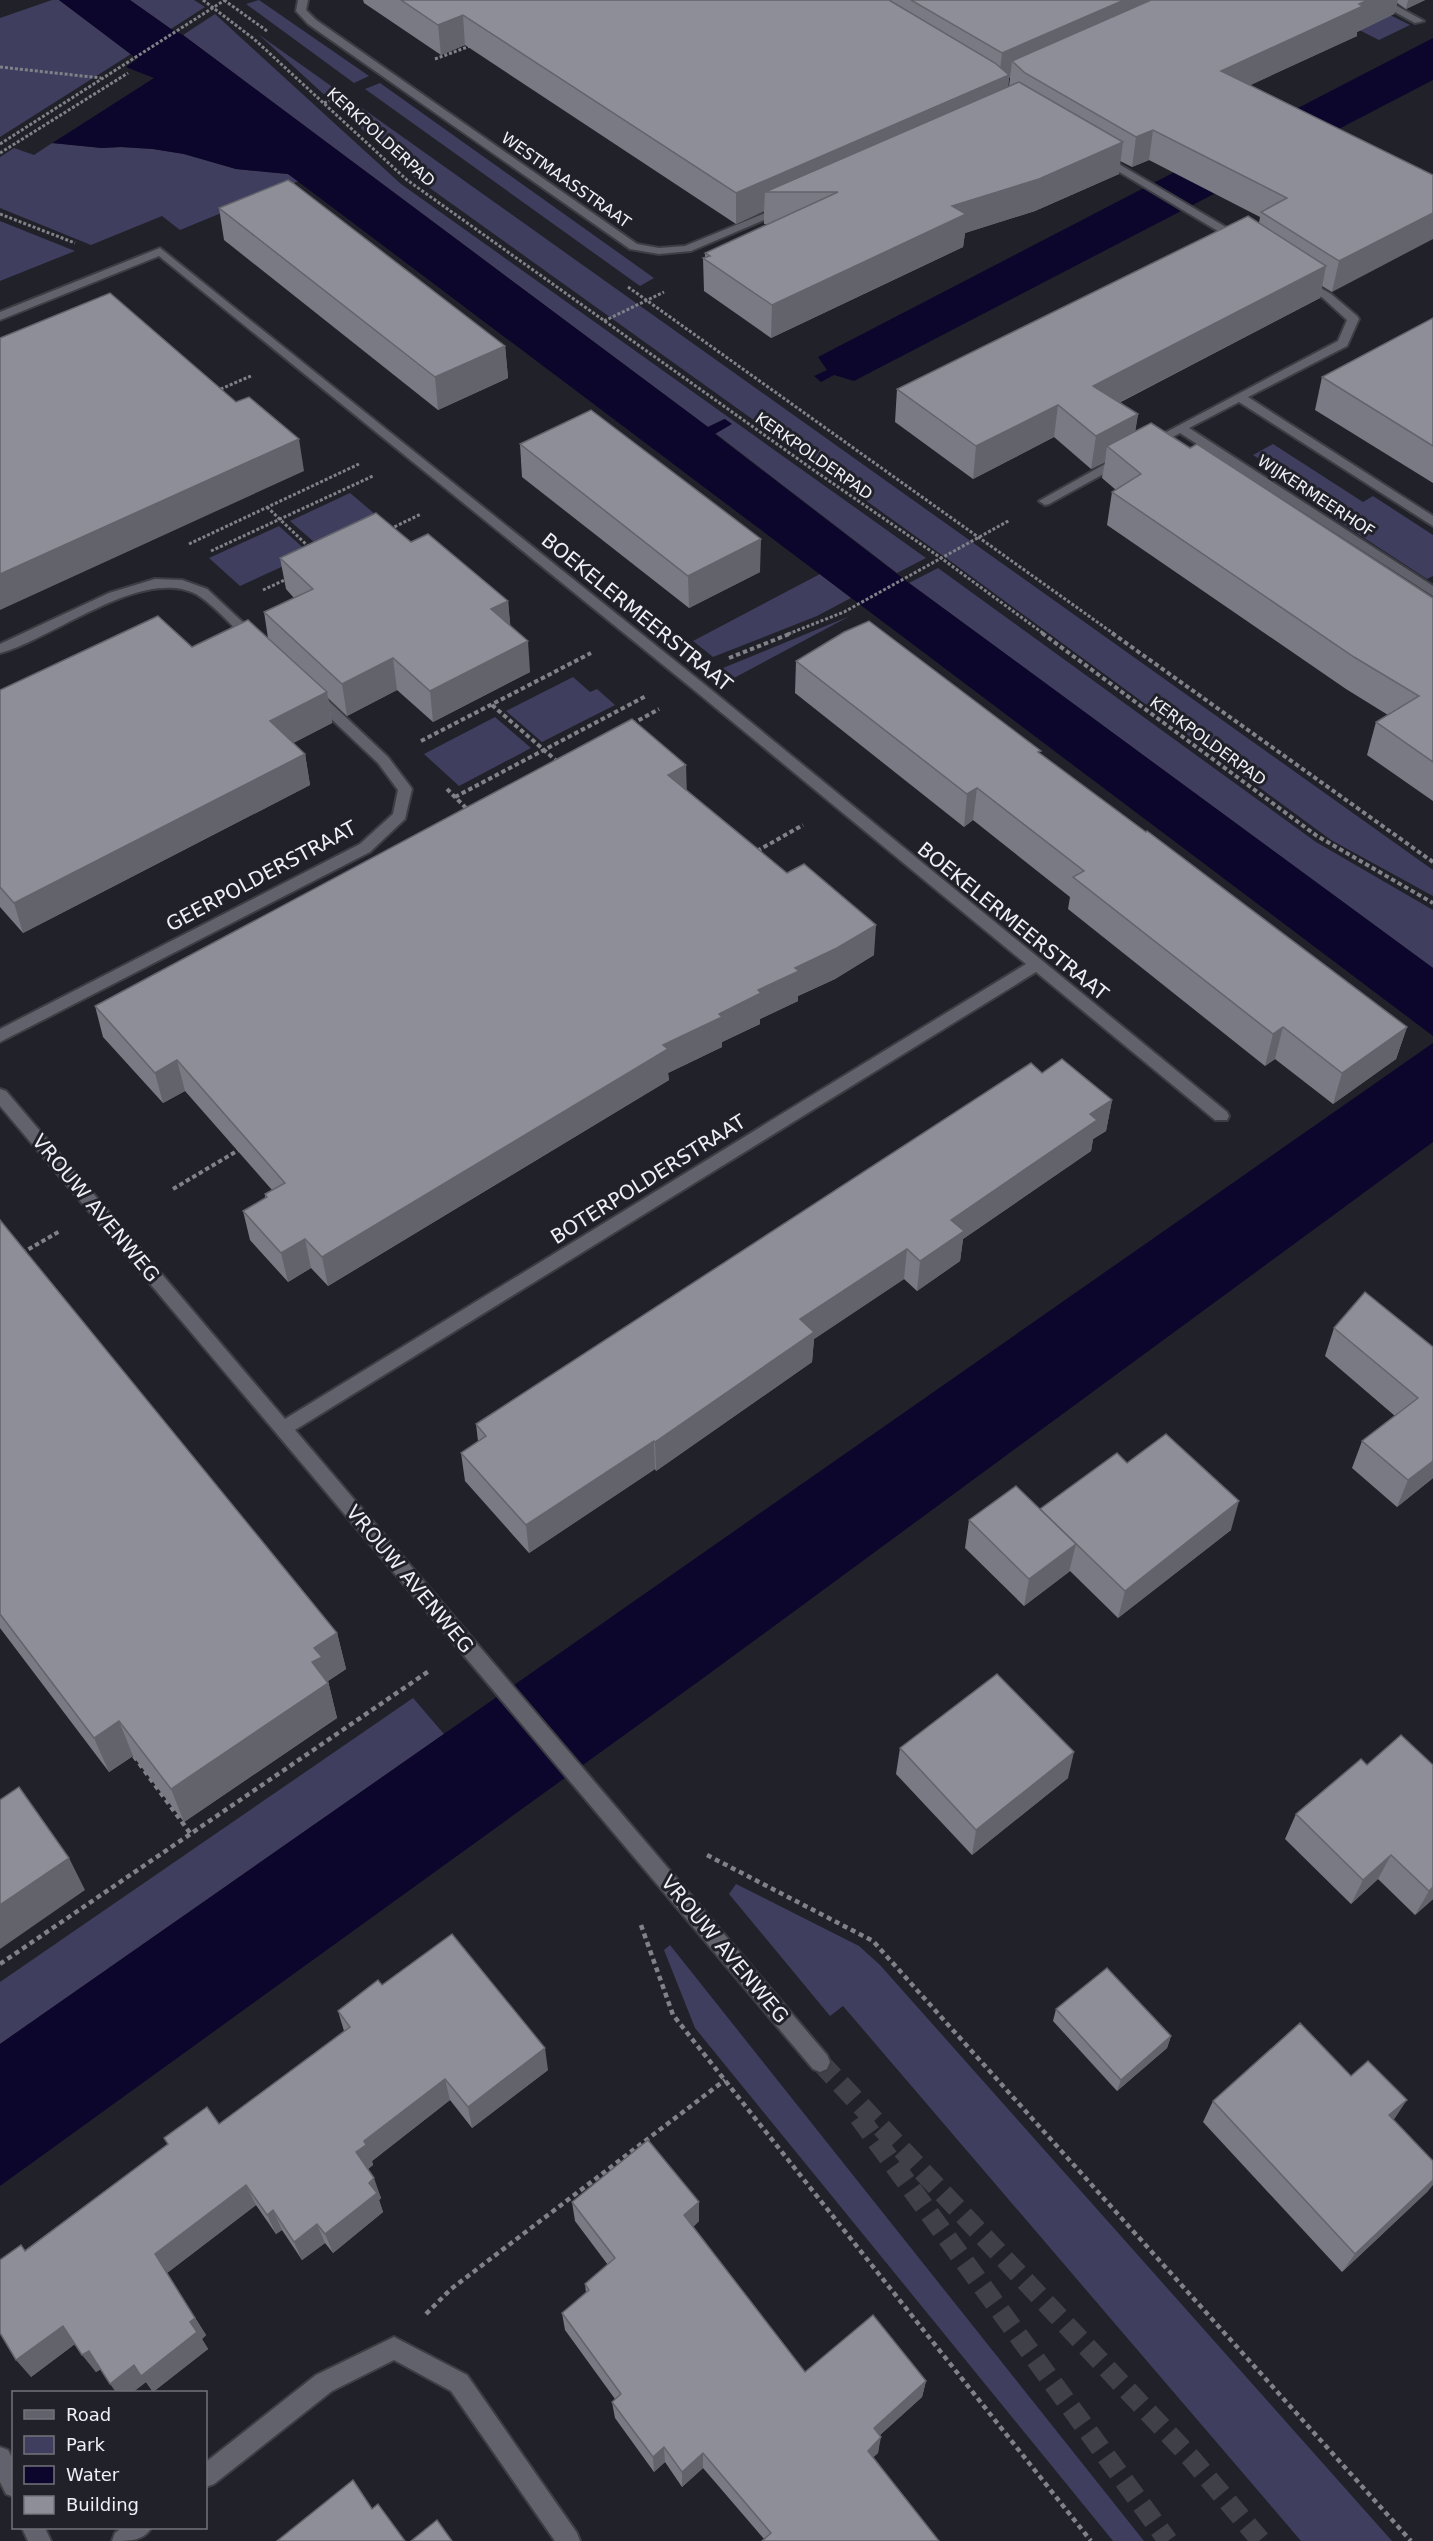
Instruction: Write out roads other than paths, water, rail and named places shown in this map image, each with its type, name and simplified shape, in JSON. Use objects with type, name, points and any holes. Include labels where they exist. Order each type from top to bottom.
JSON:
[{"type":"street","name":"WESTMAASSTRAAT","points":[[303,0],[301,11],[312,22],[634,247],[659,250],[687,249],[794,205]]},
{"type":"street","points":[[1378,0],[1419,21]]},
{"type":"street","points":[[1088,149],[1250,246]]},
{"type":"street","name":"BOEKELERMEERSTRAAT","points":[[0,316],[160,251],[699,687],[1221,1116]]},
{"type":"street","points":[[1045,501],[1343,343],[1353,319],[1328,296],[1288,271]]},
{"type":"street","points":[[1239,397],[1433,522]]},
{"type":"street","name":"WIJKERMEERHOF","points":[[1180,428],[1433,592]]},
{"type":"street","points":[[0,649],[114,596],[155,583],[182,584],[202,592],[264,649]]},
{"type":"street","name":"GEERPOLDERSTRAAT","points":[[0,1036],[365,848],[400,816],[405,789],[383,760],[299,681]]},
{"type":"street","name":"BOTERPOLDERSTRAAT","points":[[284,1429],[1035,965]]},
{"type":"street","name":"VROUW AVENWEG","points":[[0,1095],[820,2062]]},
{"type":"street","points":[[207,2475],[324,2383],[394,2348],[459,2383],[569,2541]]},
{"type":"street","points":[[0,2458],[12,2482]]},
{"type":"street","points":[[123,2541],[139,2529]]},
{"type":"water","points":[[59,0],[130,0],[183,35],[708,427],[725,419],[732,424],[715,434],[909,583],[1433,968],[1433,1036],[288,174],[236,169],[184,154],[153,149],[102,148],[52,143],[153,78],[126,67],[137,59]]},
{"type":"water","points":[[1433,38],[1433,80],[854,381],[834,375],[821,382],[814,376],[827,370],[818,357]]},
{"type":"water","points":[[1433,1043],[1433,1142],[702,1679],[0,2186],[0,2044]]},
{"type":"tunnel","points":[[820,2062],[1191,2458],[1261,2541]]},
{"type":"tunnel","points":[[859,2117],[1168,2541]]}]
